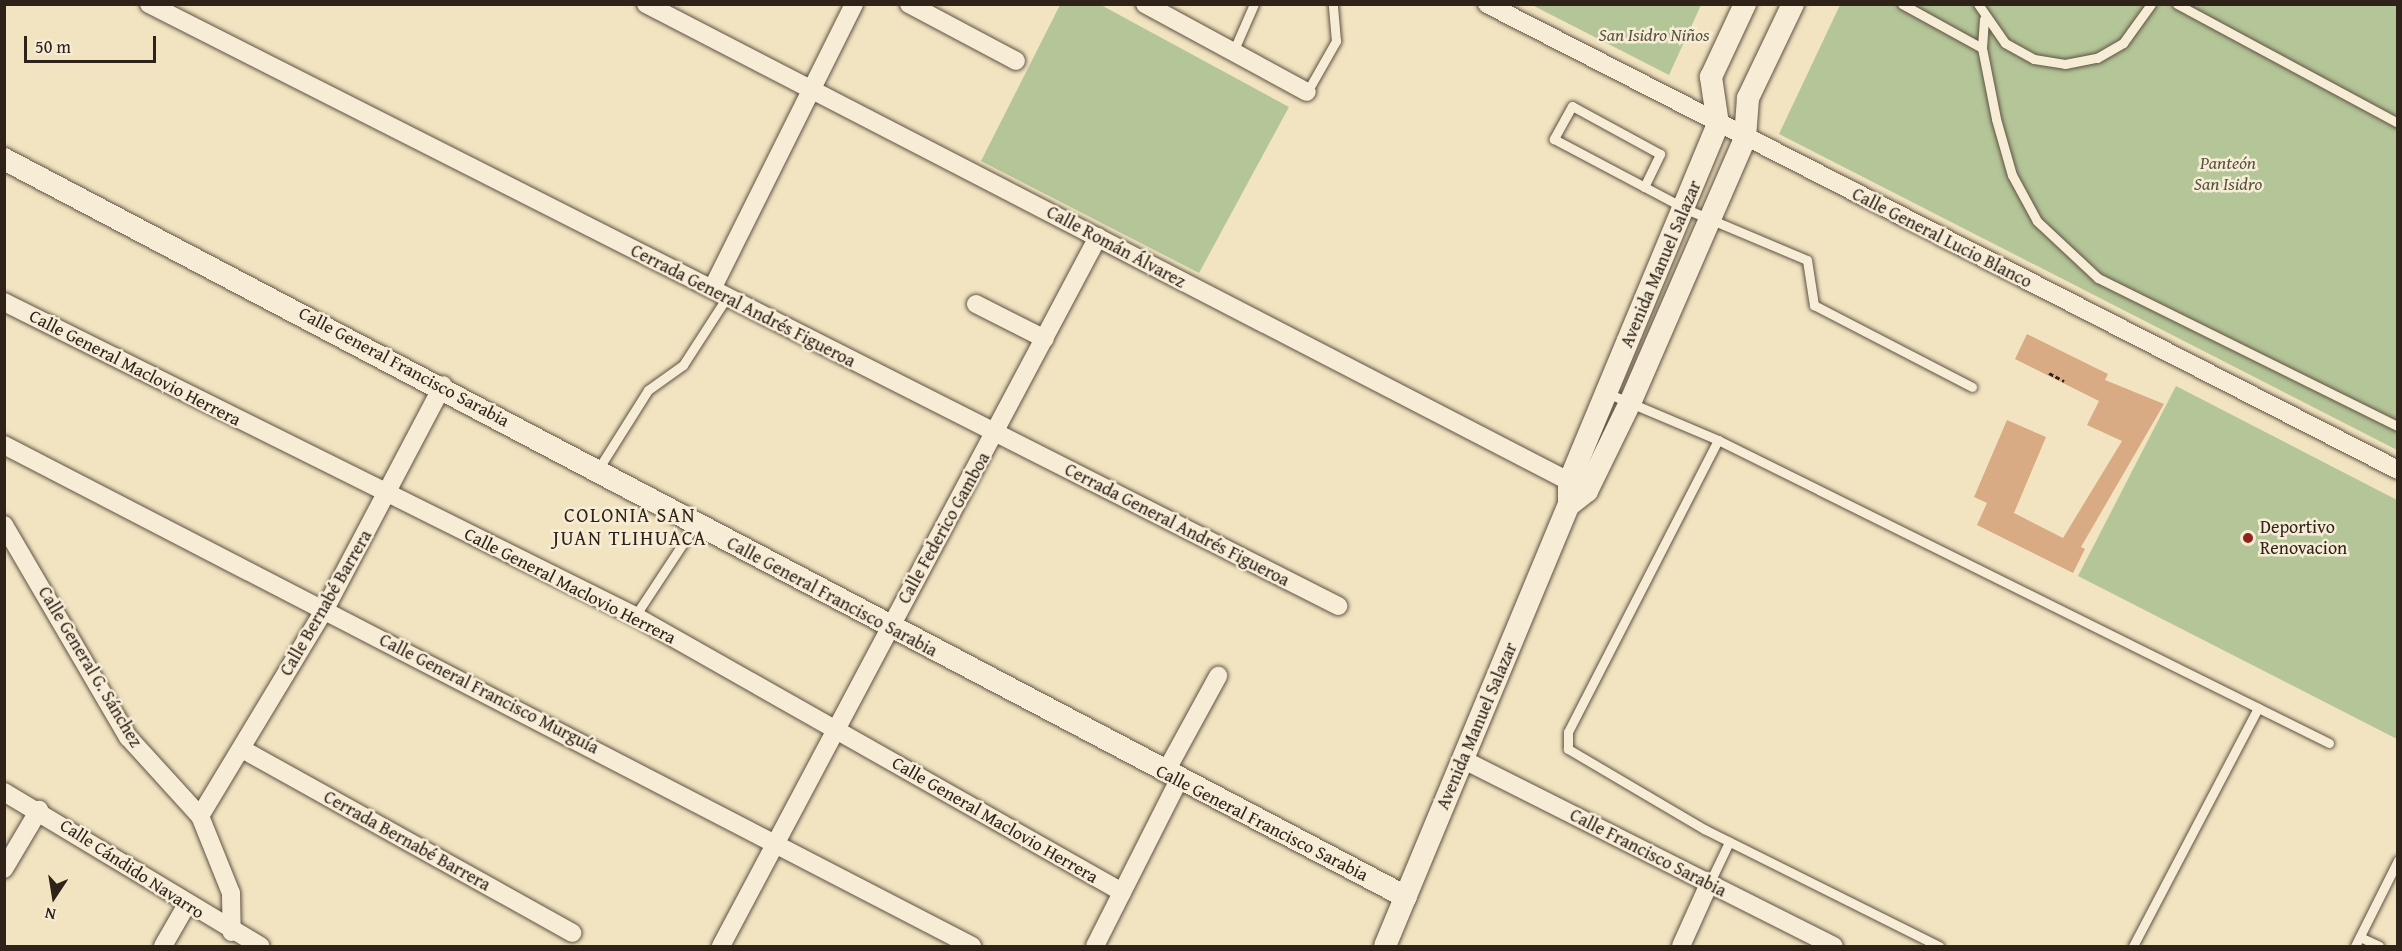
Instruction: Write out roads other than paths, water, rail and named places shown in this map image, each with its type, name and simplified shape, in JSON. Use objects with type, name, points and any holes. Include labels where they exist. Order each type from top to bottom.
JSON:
[{"type":"street","name":"Cerrada General Andrés Figueroa","points":[[149,4],[1338,606]]},
{"type":"street","name":"Calle Román Álvarez","points":[[645,4],[811,86],[1578,486]]},
{"type":"street","points":[[720,293],[811,86],[854,4]]},
{"type":"street","points":[[909,4],[1016,61]]},
{"type":"street","name":"Calle General Lucio Blanco","points":[[1487,4],[2397,470]]},
{"type":"street","points":[[1718,124],[1711,77],[1745,4]]},
{"type":"street","name":"Avenida Manuel Salazar","points":[[1385,946],[1569,505],[1578,486],[1630,403],[1710,219],[1745,138],[1748,98],[1793,4]]},
{"type":"street","points":[[1151,6],[1307,92]]},
{"type":"street","name":"Avenida Manuel Salazar","points":[[1578,486],[1607,393],[1686,209],[1718,124]]},
{"type":"street","name":"Calle General Francisco Sarabia","points":[[4,159],[443,385],[695,525],[1406,897]]},
{"type":"street","name":"Calle Federico Gamboa","points":[[721,946],[1098,237]]},
{"type":"street","points":[[1654,286],[1677,295]]},
{"type":"street","name":"Calle General Maclovio Herrera","points":[[4,302],[635,616],[1122,892]]},
{"type":"street","points":[[976,304],[1045,339]]},
{"type":"street","name":"Calle Bernabé Barrera","points":[[200,816],[325,609],[388,494],[443,385]]},
{"type":"street","name":"Calle General Francisco Murguía","points":[[4,445],[325,609],[972,946]]},
{"type":"street","name":"Calle General G. Sánchez","points":[[4,525],[128,737],[200,816],[231,893],[232,932]]},
{"type":"street","points":[[1095,946],[1122,892],[1218,676]]},
{"type":"street","name":"Cerrada Bernabé Barrera","points":[[242,749],[572,933]]},
{"type":"street","name":"Calle Francisco Sarabia","points":[[1462,759],[1709,884],[1810,941],[1834,946]]},
{"type":"street","name":"Calle Cándido Navarro","points":[[7,798],[39,810],[186,906],[260,946]]},
{"type":"street","points":[[4,869],[39,810]]},
{"type":"street","points":[[1681,946],[1709,884]]},
{"type":"street","points":[[163,946],[186,906]]},
{"type":"lane","points":[[1233,52],[1254,4]]},
{"type":"lane","points":[[1307,92],[1336,41],[1333,4]]},
{"type":"lane","points":[[1902,4],[1982,48]]},
{"type":"lane","points":[[1978,4],[1984,19],[2005,43],[2034,59],[2065,64],[2097,58],[2123,43],[2151,4]]},
{"type":"lane","points":[[2177,4],[2397,123]]},
{"type":"lane","points":[[1984,19],[1982,48],[2012,175],[2037,221],[2098,278],[2397,426]]},
{"type":"lane","points":[[1644,187],[1660,154],[1572,106],[1554,139],[1644,187],[1686,209],[1807,260],[1814,306],[1972,387]]},
{"type":"lane","points":[[597,471],[648,390],[683,365],[720,293]]},
{"type":"lane","points":[[1607,393],[1718,440],[2329,743]]},
{"type":"lane","points":[[1718,440],[1566,740],[1574,755],[1729,842],[1939,946]]},
{"type":"lane","points":[[635,616],[695,525]]},
{"type":"lane","points":[[2133,946],[2258,708]]},
{"type":"lane","points":[[1709,884],[1729,842]]},
{"type":"lane","points":[[2355,946],[2396,866]]},
{"type":"lane","points":[[2360,937],[2379,946]]},
{"type":"place","name":"Deportivo Renovacion","points":[[2248,538]]},
{"type":"district","name":"COLONIA SAN JUAN TLIHUACA","points":[[630,526]]},
{"type":"park label","name":"San Isidro Niños","points":[[1654,35]]},
{"type":"park label","name":"Panteón San Isidro","points":[[2228,174]]}]
